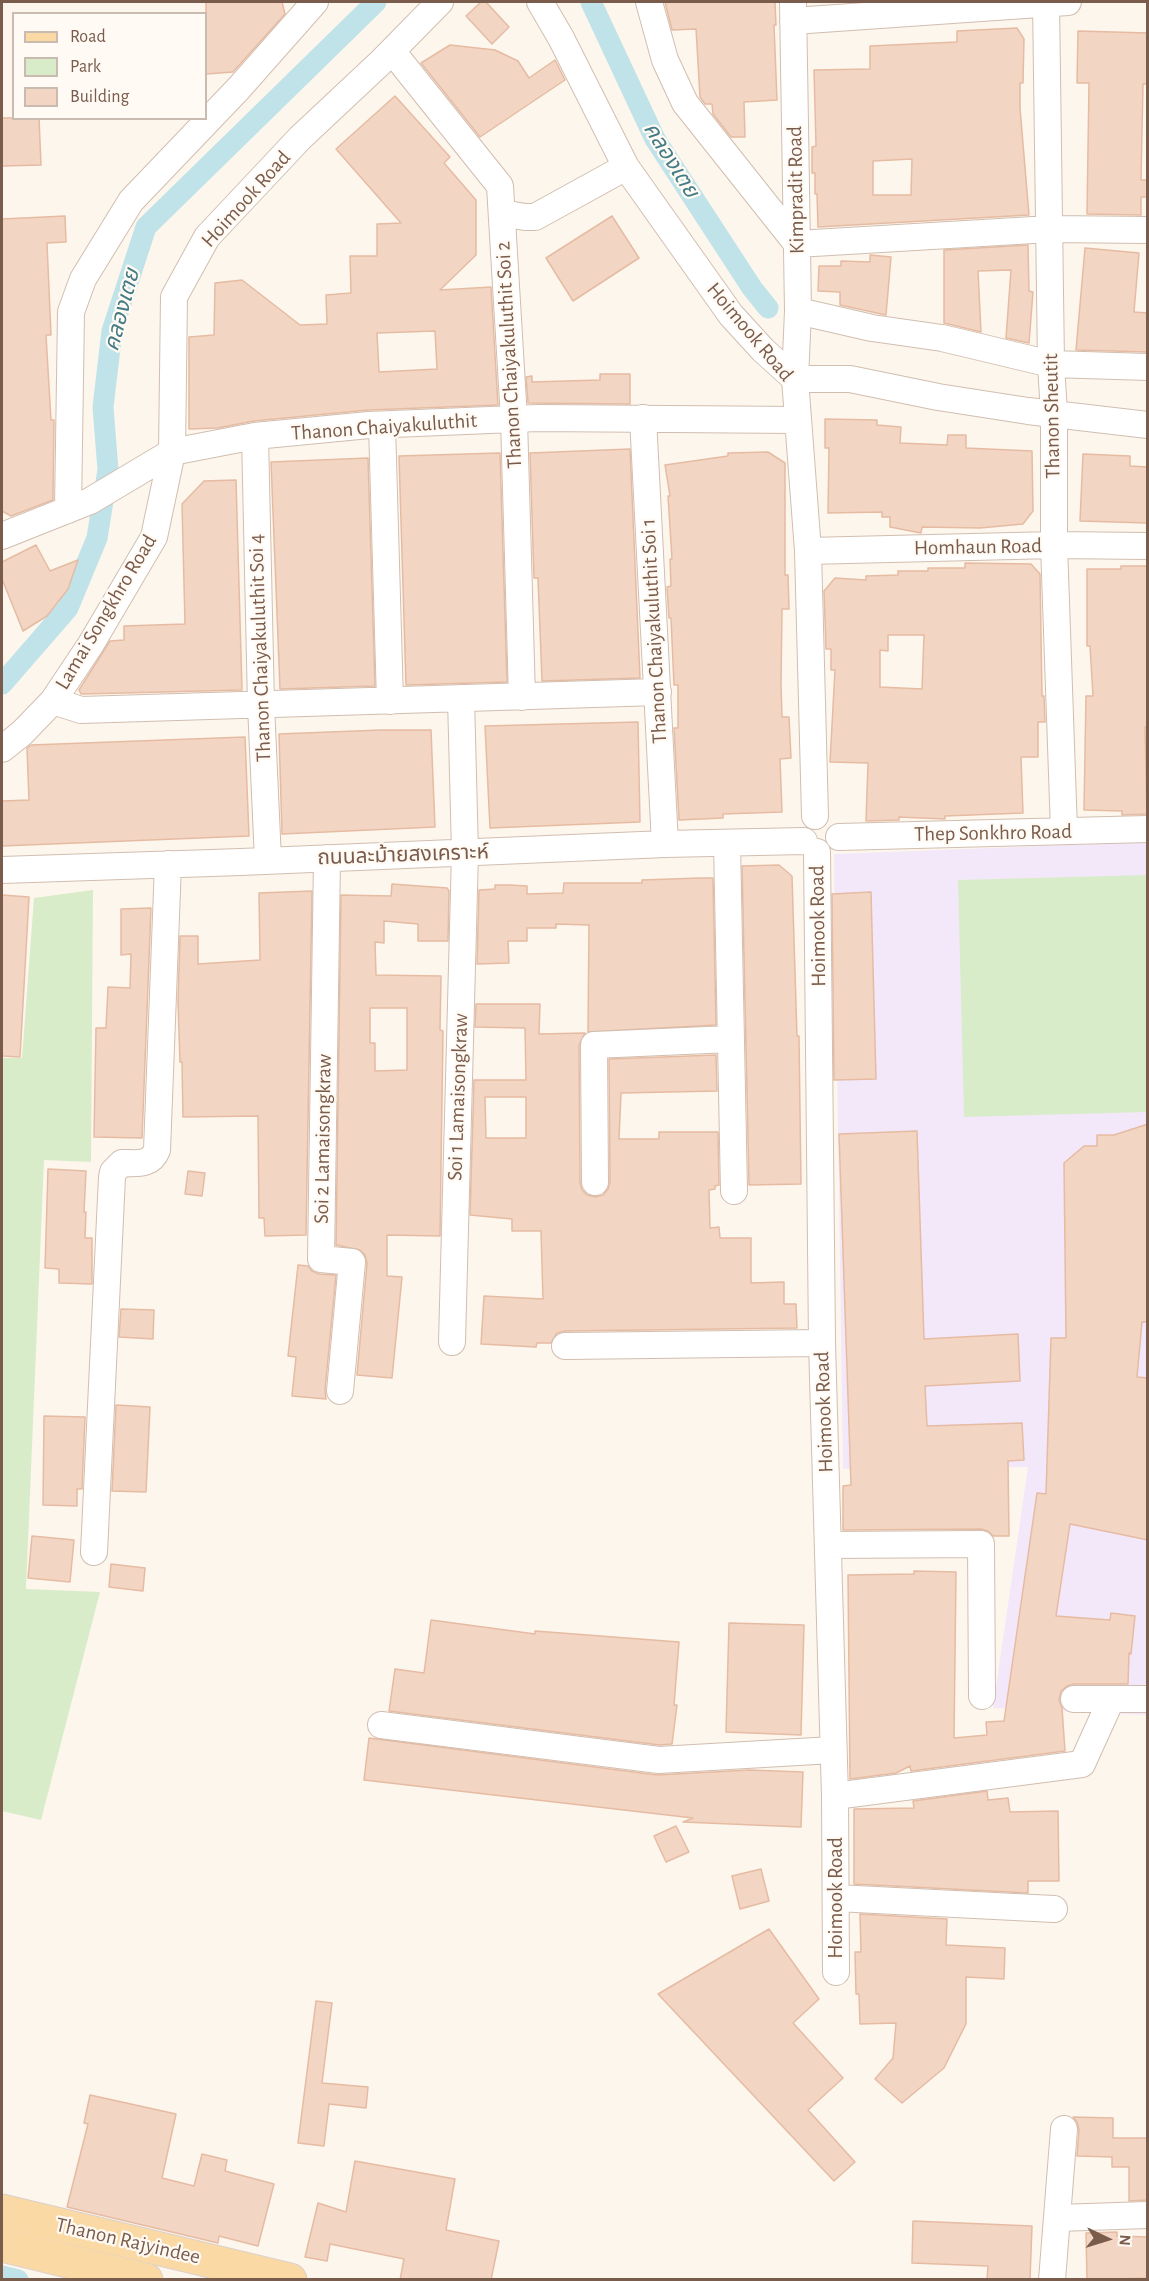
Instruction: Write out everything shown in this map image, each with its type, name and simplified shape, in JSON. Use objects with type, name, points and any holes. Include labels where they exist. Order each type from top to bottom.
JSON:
[{"type":"main road","name":"Thanon Rajyindee","points":[[2,2211],[290,2280]]},
{"type":"main road","points":[[2,2245],[146,2280]]},
{"type":"street","points":[[79,506],[71,312],[83,279],[131,201],[239,88],[315,2]]},
{"type":"street","name":"Hoimook Road","points":[[163,457],[174,297],[207,237],[300,138],[440,2]]},
{"type":"street","name":"Hoimook Road","points":[[540,2],[561,38],[626,167],[731,315],[763,350],[795,370],[808,551],[816,816]]},
{"type":"street","points":[[649,2],[665,60],[685,103],[797,244],[1050,229],[1148,230]]},
{"type":"street","points":[[793,11],[1054,2]]},
{"type":"street","name":"Thanon Sheutit","points":[[1054,2],[1050,229],[1051,364],[1054,413],[1054,545],[1064,831]]},
{"type":"street","name":"Kimpradit Road","points":[[793,11],[798,314],[795,370]]},
{"type":"street","name":"Thanon Chaiyakuluthit Soi 2","points":[[392,51],[500,186],[514,419],[522,697]]},
{"type":"street","points":[[502,213],[525,218],[536,217],[626,167]]},
{"type":"street","points":[[798,314],[942,338],[1051,364],[1148,367]]},
{"type":"street","points":[[795,370],[938,397],[1148,425]]},
{"type":"street","name":"Thanon Chaiyakuluthit Soi 1","points":[[643,418],[665,844]]},
{"type":"street","name":"Thanon Chaiyakuluthit","points":[[163,457],[255,436],[314,429],[382,425],[514,419],[798,420]]},
{"type":"street","points":[[382,425],[390,701]]},
{"type":"street","name":"Thanon Chaiyakuluthit Soi 4","points":[[255,436],[261,705],[268,860]]},
{"type":"street","points":[[2,536],[79,506],[163,457]]},
{"type":"street","name":"Lamai Songkhro Road","points":[[2,749],[22,733],[53,701],[91,644],[154,537],[163,457]]},
{"type":"street","name":"Homhaun Road","points":[[808,551],[1054,545],[1148,546]]},
{"type":"street","points":[[53,701],[81,710],[658,692]]},
{"type":"street","name":"Soi 1 Lamaisongkraw","points":[[452,1342],[465,853],[461,698]]},
{"type":"street","points":[[816,816],[833,820],[840,837],[834,848],[823,853],[810,847],[803,829],[816,816]]},
{"type":"street","name":"Thep Sonkhro Road","points":[[840,837],[1148,829]]},
{"type":"street","points":[[727,843],[734,1191]]},
{"type":"street","name":"ถนนละม้ายสงเคราะห์","points":[[2,870],[665,844],[727,843],[810,847]]},
{"type":"street","name":"Hoimook Road","points":[[810,847],[835,1796],[836,1972]]},
{"type":"street","name":"Soi 2 Lamaisongkraw","points":[[327,858],[321,1259],[352,1262],[340,1391]]},
{"type":"street","points":[[94,1552],[112,1177],[113,1172],[122,1163],[146,1162],[155,1156],[157,1150],[168,864]]},
{"type":"street","points":[[595,1182],[594,1045],[730,1039]]},
{"type":"street","points":[[565,1346],[822,1343]]},
{"type":"street","points":[[828,1545],[981,1544],[982,1696]]},
{"type":"street","points":[[1074,1699],[1148,1699]]},
{"type":"street","points":[[835,1796],[1082,1764],[1111,1700]]},
{"type":"street","points":[[381,1725],[659,1760],[833,1750]]},
{"type":"street","points":[[836,1898],[1054,1909]]},
{"type":"street","points":[[1052,2280],[1064,2129]]},
{"type":"street","points":[[1057,2218],[1148,2215]]},
{"type":"shaded area","points":[[1147,842],[1147,1715],[993,1708],[1028,1467],[843,1469],[834,854]]},
{"type":"green space","points":[[1147,875],[1147,1112],[964,1117],[958,880]]},
{"type":"green space","points":[[93,890],[91,1162],[44,1160],[26,1589],[100,1592],[41,1820],[2,1811],[2,1058],[22,1058],[34,898]]},
{"type":"building","points":[[206,2],[282,2],[285,14],[233,72],[207,74]]},
{"type":"building","points":[[481,2],[486,2],[509,27],[492,44],[466,16]]},
{"type":"building","points":[[665,2],[775,2],[777,100],[744,102],[745,137],[731,137],[713,114],[712,104],[705,104],[700,97],[696,29],[672,30]]},
{"type":"building","points":[[1017,28],[1024,39],[1020,108],[1029,215],[818,227],[815,173],[812,173],[812,147],[816,146],[814,70],[870,69],[870,46],[957,42],[957,31]],"holes":[[[912,159],[911,195],[873,195],[873,161]]]},
{"type":"building","points":[[1078,31],[1148,33],[1148,84],[1143,84],[1141,180],[1148,180],[1148,197],[1141,197],[1141,215],[1087,214],[1089,83],[1077,83]]},
{"type":"building","points":[[450,45],[495,50],[518,61],[529,78],[555,60],[565,80],[480,137],[421,63]]},
{"type":"building","points":[[395,96],[450,157],[444,163],[476,200],[476,255],[440,290],[491,287],[498,405],[368,410],[254,421],[218,428],[189,429],[189,337],[214,335],[215,283],[242,280],[300,325],[327,324],[326,295],[351,293],[350,256],[377,256],[377,224],[401,223],[336,149]],"holes":[[[435,331],[437,369],[379,372],[377,333]]]},
{"type":"building","points":[[2,118],[39,120],[41,165],[2,166]]},
{"type":"building","points":[[65,216],[66,242],[47,243],[51,335],[46,335],[51,420],[54,420],[53,500],[11,516],[2,511],[2,219]]},
{"type":"building","points":[[612,216],[639,258],[573,301],[546,258]]},
{"type":"building","points":[[1028,245],[1029,291],[1033,292],[1029,343],[1006,338],[1011,270],[978,271],[981,332],[944,323],[944,250]]},
{"type":"building","points":[[1085,248],[1139,253],[1134,312],[1148,313],[1148,352],[1076,350]]},
{"type":"building","points":[[870,255],[891,257],[886,315],[840,305],[840,292],[818,291],[819,266],[841,266],[841,261],[870,262]]},
{"type":"building","points":[[600,374],[630,374],[630,404],[528,403],[526,377],[532,376],[532,382],[600,380]]},
{"type":"building","points":[[825,419],[877,420],[877,425],[901,427],[900,443],[947,445],[948,435],[966,435],[966,448],[1032,451],[1033,511],[1023,524],[980,528],[922,527],[921,533],[890,527],[890,517],[882,517],[882,512],[828,513],[829,448],[825,448]]},
{"type":"building","points":[[630,449],[640,678],[542,681],[538,578],[534,578],[530,453]]},
{"type":"building","points":[[768,452],[785,463],[785,575],[788,575],[789,609],[782,609],[781,683],[782,717],[789,717],[791,758],[780,759],[782,812],[723,814],[723,818],[679,820],[674,728],[678,728],[678,685],[674,685],[667,587],[671,586],[670,559],[672,559],[668,496],[670,496],[665,465],[728,456],[728,453]]},
{"type":"building","points":[[500,453],[507,682],[406,685],[399,456]]},
{"type":"building","points":[[1083,454],[1130,456],[1130,466],[1148,467],[1148,523],[1080,521]]},
{"type":"building","points":[[368,458],[375,686],[280,689],[271,462]]},
{"type":"building","points":[[236,480],[242,690],[81,694],[79,690],[110,641],[124,640],[124,626],[185,624],[182,504],[204,481]]},
{"type":"building","points":[[36,545],[50,571],[78,560],[68,589],[47,616],[23,631],[2,579],[2,562]]},
{"type":"building","points":[[965,563],[1031,564],[1040,574],[1042,696],[1044,696],[1045,722],[1038,722],[1038,757],[1021,757],[1023,813],[945,816],[945,819],[899,817],[899,820],[866,821],[868,763],[830,762],[835,670],[831,670],[831,649],[826,649],[824,591],[835,578],[866,580],[866,576],[898,575],[898,571],[965,568]],"holes":[[[888,635],[924,635],[922,689],[880,687],[880,650],[888,651]]]},
{"type":"building","points":[[1121,566],[1148,566],[1148,727],[1145,727],[1147,814],[1122,815],[1122,811],[1084,810],[1086,696],[1093,696],[1090,646],[1087,646],[1087,569],[1121,569]]},
{"type":"building","points":[[638,722],[640,822],[490,828],[485,726]]},
{"type":"building","points":[[431,730],[435,827],[282,834],[279,734]]},
{"type":"building","points":[[245,737],[249,836],[2,846],[2,801],[29,800],[27,748],[31,745]]},
{"type":"building","points":[[779,865],[792,876],[797,1036],[799,1036],[801,1184],[749,1185],[742,866]]},
{"type":"building","points":[[713,878],[716,1025],[588,1032],[589,925],[556,924],[556,928],[527,928],[527,941],[508,941],[509,963],[477,964],[479,890],[495,889],[495,885],[510,885],[527,886],[527,894],[563,893],[564,883],[642,883],[642,880]]},
{"type":"building","points":[[392,884],[447,888],[449,891],[448,941],[418,941],[418,924],[384,921],[384,943],[375,942],[376,975],[441,976],[440,1030],[443,1031],[440,1236],[387,1235],[387,1276],[402,1277],[392,1378],[357,1375],[367,1263],[365,1255],[360,1250],[336,1245],[341,895],[391,896]],"holes":[[[370,1008],[407,1008],[407,1070],[375,1071],[375,1043],[370,1043]]]},
{"type":"building","points":[[312,891],[306,1235],[265,1236],[264,1218],[259,1218],[258,1116],[183,1117],[178,1002],[180,936],[198,936],[198,964],[260,960],[259,893]]},
{"type":"building","points":[[871,892],[876,1079],[834,1080],[832,894]]},
{"type":"building","points":[[2,895],[29,897],[20,1057],[2,1056]]},
{"type":"building","points":[[151,908],[142,1138],[94,1137],[96,1028],[106,1028],[108,987],[130,988],[131,954],[121,955],[121,909]]},
{"type":"building","points":[[476,1004],[540,1004],[539,1034],[585,1033],[579,1045],[580,1182],[582,1190],[587,1195],[595,1197],[603,1195],[610,1182],[609,1059],[716,1055],[717,1091],[621,1093],[619,1139],[659,1139],[659,1132],[718,1132],[719,1185],[709,1190],[710,1228],[719,1227],[720,1238],[751,1238],[751,1283],[784,1282],[784,1304],[796,1304],[797,1328],[565,1331],[557,1333],[551,1343],[537,1343],[536,1347],[481,1344],[484,1296],[543,1299],[541,1231],[512,1231],[512,1219],[470,1215],[474,1080],[526,1080],[525,1028],[475,1027]],"holes":[[[485,1097],[526,1097],[526,1138],[486,1138]]]},
{"type":"building","points":[[1148,1124],[1148,1322],[1142,1322],[1137,1377],[1148,1378],[1148,1540],[1070,1524],[1056,1616],[1110,1620],[1111,1613],[1135,1616],[1131,1654],[1129,1653],[1128,1684],[1074,1684],[1061,1691],[1059,1700],[1062,1708],[1065,1751],[911,1771],[910,1766],[896,1773],[850,1779],[848,1575],[914,1574],[914,1571],[956,1572],[954,1738],[987,1735],[986,1722],[1004,1721],[1037,1493],[1046,1494],[1051,1338],[1066,1338],[1064,1163],[1084,1146],[1097,1146],[1097,1135],[1114,1135]]},
{"type":"building","points":[[917,1131],[924,1339],[1018,1334],[1020,1381],[925,1386],[927,1426],[1022,1423],[1024,1460],[1008,1461],[1009,1536],[993,1536],[981,1529],[843,1530],[843,1486],[851,1485],[839,1134]]},
{"type":"building","points":[[48,1169],[86,1171],[85,1238],[92,1238],[92,1284],[59,1283],[59,1269],[45,1268]]},
{"type":"building","points":[[188,1171],[205,1173],[202,1196],[185,1194]]},
{"type":"building","points":[[298,1265],[308,1266],[319,1274],[336,1275],[326,1399],[292,1396],[296,1357],[288,1356]]},
{"type":"building","points":[[121,1309],[154,1310],[153,1339],[119,1337]]},
{"type":"building","points":[[116,1405],[150,1407],[146,1492],[112,1491]]},
{"type":"building","points":[[44,1416],[85,1417],[82,1489],[77,1489],[77,1506],[43,1505]]},
{"type":"building","points":[[32,1536],[74,1540],[70,1582],[28,1578]]},
{"type":"building","points":[[111,1564],[145,1568],[143,1591],[109,1587]]},
{"type":"building","points":[[431,1620],[535,1634],[535,1631],[679,1642],[674,1705],[677,1705],[672,1744],[660,1745],[389,1711],[395,1669],[424,1673]]},
{"type":"building","points":[[729,1623],[804,1625],[801,1735],[726,1732]]},
{"type":"building","points":[[369,1738],[657,1775],[749,1770],[803,1772],[801,1827],[683,1822],[693,1818],[364,1780]]},
{"type":"building","points":[[987,1791],[988,1800],[1008,1798],[1010,1812],[1058,1811],[1059,1881],[1028,1881],[1028,1893],[854,1884],[854,1809],[914,1808],[913,1801]]},
{"type":"building","points":[[676,1826],[689,1852],[666,1862],[654,1836]]},
{"type":"building","points":[[761,1869],[769,1901],[740,1909],[732,1876]]},
{"type":"building","points":[[860,1914],[947,1919],[946,1945],[1005,1948],[1004,1979],[966,1977],[966,2024],[944,2068],[902,2103],[875,2079],[893,2058],[896,2023],[860,2024],[859,1994],[856,1994],[855,1952],[861,1952]]},
{"type":"building","points":[[769,1929],[819,1999],[793,2023],[843,2078],[808,2110],[855,2162],[834,2181],[658,1994]]},
{"type":"building","points":[[316,2001],[332,2003],[322,2083],[368,2087],[366,2108],[329,2104],[324,2146],[298,2143]]},
{"type":"building","points":[[90,2095],[176,2114],[162,2178],[194,2186],[202,2154],[227,2160],[225,2171],[274,2184],[258,2246],[219,2236],[218,2243],[67,2207],[88,2124],[84,2123]]},
{"type":"building","points":[[1073,2117],[1113,2118],[1113,2138],[1148,2138],[1148,2200],[1129,2201],[1129,2167],[1112,2167],[1112,2157],[1077,2156],[1079,2130]]},
{"type":"building","points":[[355,2161],[455,2179],[446,2230],[499,2241],[491,2280],[400,2280],[404,2259],[330,2244],[327,2261],[305,2257],[318,2203],[346,2212]]},
{"type":"building","points":[[913,2221],[1032,2226],[1030,2280],[987,2280],[988,2266],[912,2263]]},
{"type":"building","points":[[1117,2232],[1117,2236],[1148,2237],[1148,2278],[1087,2280],[1086,2233]]},
{"type":"waterway","name":"คลองเตย","points":[[2,684],[68,608],[97,538],[108,470],[103,407],[112,331],[146,227],[376,2]]},
{"type":"waterway","name":"คลองเตย","points":[[591,2],[655,139],[752,288],[768,308]]},
{"type":"waterway","points":[[2,2276],[18,2280]]}]
